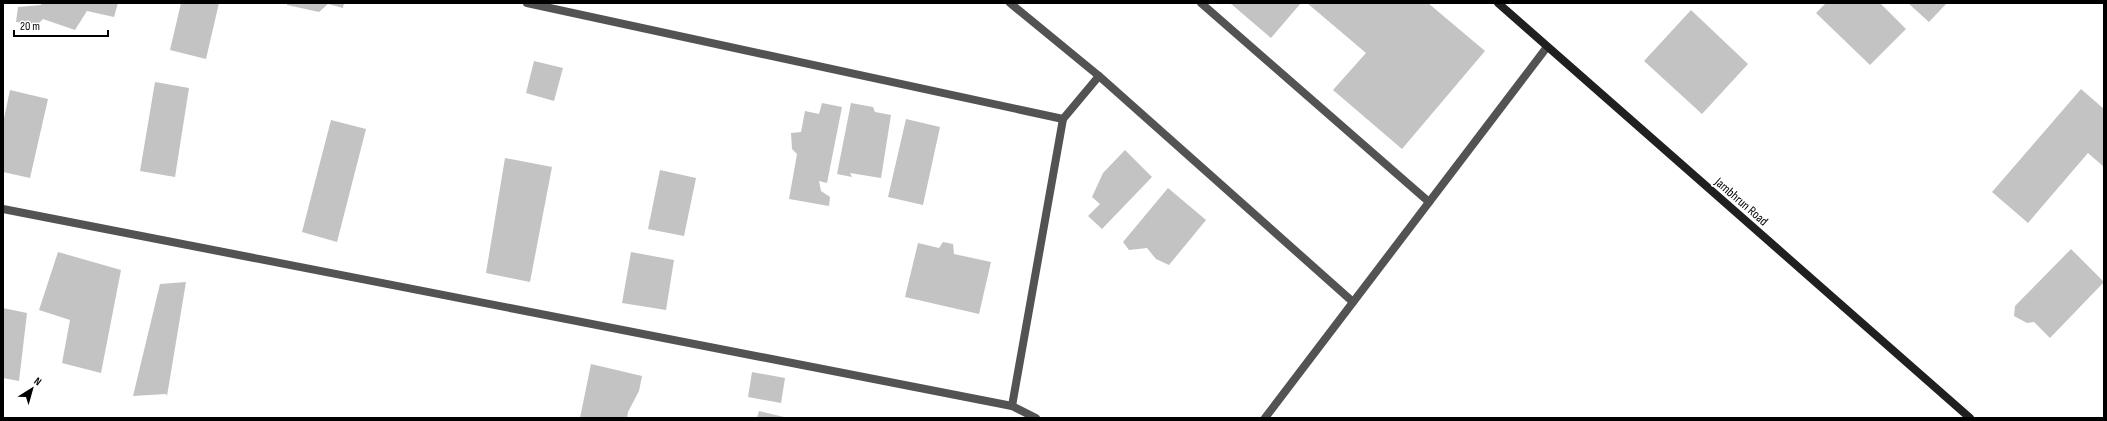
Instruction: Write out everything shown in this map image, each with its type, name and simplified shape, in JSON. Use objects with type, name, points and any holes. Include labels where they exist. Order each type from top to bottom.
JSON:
[{"type":"street","points":[[527,3],[1063,119]]},
{"type":"street","points":[[1010,3],[1099,76],[1353,302]]},
{"type":"street","points":[[1201,3],[1429,202]]},
{"type":"street","name":"Jambhrun Road","points":[[1498,3],[1970,418]]},
{"type":"street","points":[[1265,418],[1548,47]]},
{"type":"street","points":[[1012,406],[1063,119],[1099,76]]},
{"type":"street","points":[[3,209],[1012,406],[1036,418]]},
{"type":"building","points":[[41,3],[118,3],[114,17],[87,11],[75,30],[43,19],[37,25],[16,22],[18,7],[41,5]]},
{"type":"building","points":[[181,3],[219,3],[206,59],[170,50]]},
{"type":"building","points":[[287,3],[344,3],[343,8],[328,4],[319,12],[287,5]]},
{"type":"building","points":[[1230,3],[1301,3],[1271,38]]},
{"type":"building","points":[[1307,3],[1428,3],[1485,51],[1402,149],[1333,90],[1366,53]]},
{"type":"building","points":[[1826,3],[1880,3],[1906,29],[1870,65],[1816,13]]},
{"type":"building","points":[[1908,3],[1947,3],[1929,22]]},
{"type":"building","points":[[1691,10],[1748,64],[1702,114],[1644,61]]},
{"type":"building","points":[[534,61],[563,68],[554,101],[526,93]]},
{"type":"building","points":[[155,82],[189,88],[175,177],[140,171]]},
{"type":"building","points":[[2081,89],[2104,109],[2104,167],[2088,153],[2028,223],[1992,192]]},
{"type":"building","points":[[10,90],[48,99],[30,178],[3,172],[3,123]]},
{"type":"building","points":[[822,103],[842,107],[827,183],[819,181],[821,191],[830,197],[829,206],[789,199],[797,154],[792,149],[791,133],[801,132],[805,111],[819,114]]},
{"type":"building","points":[[851,103],[873,107],[875,112],[891,115],[881,178],[850,173],[852,177],[837,174]]},
{"type":"building","points":[[906,119],[940,127],[923,205],[888,197]]},
{"type":"building","points":[[331,120],[366,129],[337,242],[302,232]]},
{"type":"building","points":[[1125,150],[1152,177],[1102,229],[1088,216],[1100,204],[1092,197],[1103,173]]},
{"type":"building","points":[[505,158],[552,167],[530,282],[486,273]]},
{"type":"building","points":[[660,170],[696,178],[684,236],[648,229]]},
{"type":"building","points":[[1168,188],[1206,220],[1169,265],[1156,259],[1147,248],[1129,250],[1123,242]]},
{"type":"building","points":[[943,242],[953,244],[954,254],[991,262],[979,314],[905,297],[918,243],[939,248]]},
{"type":"building","points":[[2071,249],[2104,282],[2050,338],[2034,322],[2027,323],[2014,316],[2015,306]]},
{"type":"building","points":[[58,252],[121,270],[101,373],[62,363],[70,320],[39,310]]},
{"type":"building","points":[[631,252],[674,260],[666,310],[622,303]]},
{"type":"building","points":[[186,282],[167,396],[166,394],[133,396],[160,284]]},
{"type":"building","points":[[3,308],[27,313],[19,381],[3,378]]},
{"type":"building","points":[[591,364],[642,376],[639,391],[628,412],[627,418],[580,418]]},
{"type":"building","points":[[752,372],[785,378],[781,403],[748,397]]},
{"type":"building","points":[[759,411],[784,417],[784,418],[757,418]]}]
